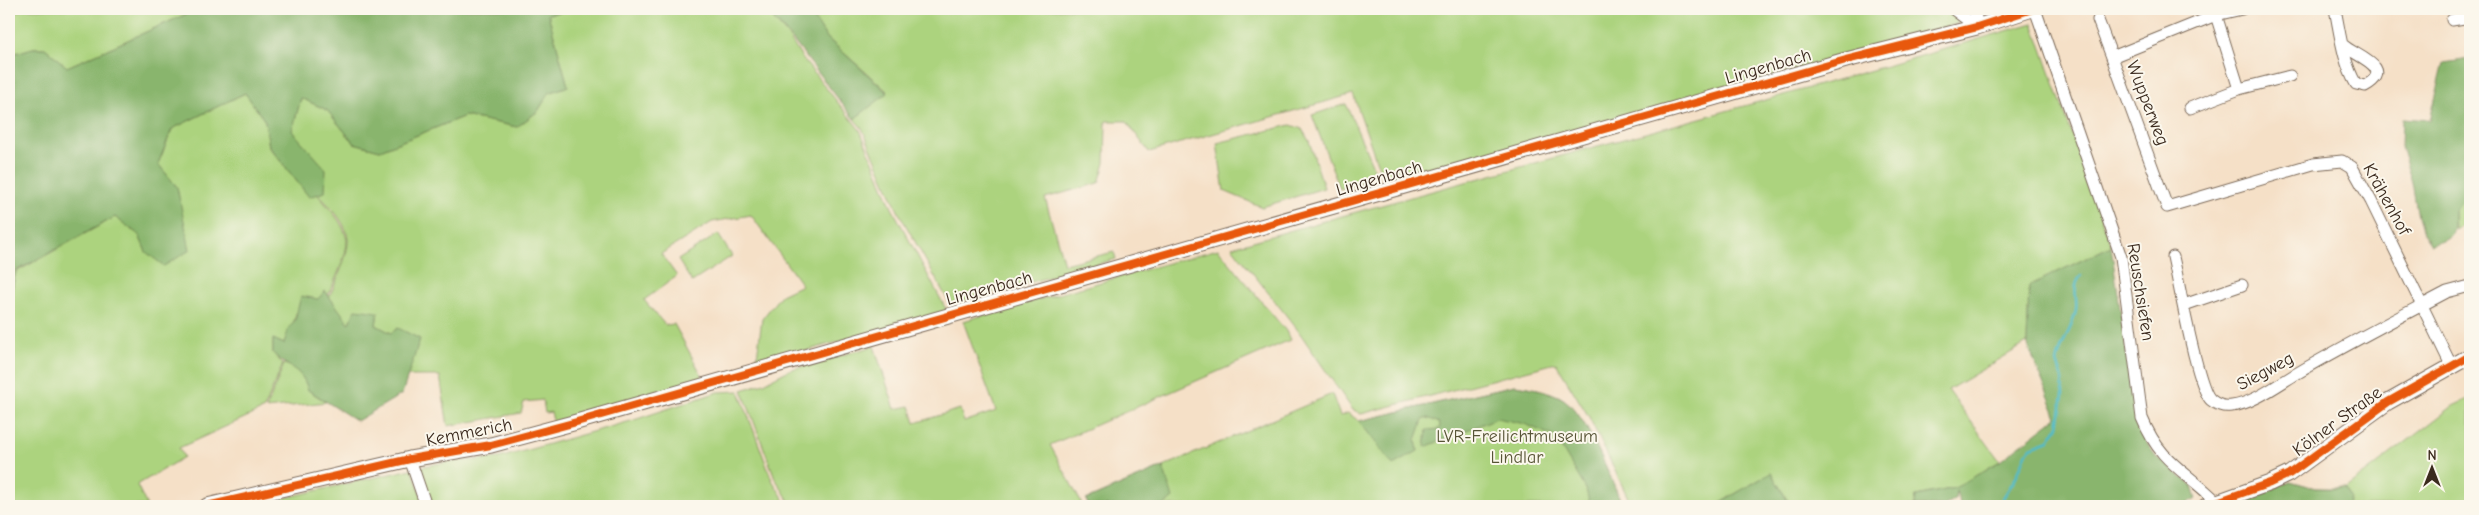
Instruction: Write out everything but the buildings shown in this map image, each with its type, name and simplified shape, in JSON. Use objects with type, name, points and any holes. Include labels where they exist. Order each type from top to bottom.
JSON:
[{"type":"street","points":[[1953,9],[1977,27]]},
{"type":"street","points":[[1975,9],[1977,27]]},
{"type":"street","name":"Lingenbach","points":[[734,376],[1827,65],[1977,27],[2034,9]]},
{"type":"street","name":"Reuschsiefen","points":[[2034,9],[2121,257],[2142,418],[2150,439],[2161,454],[2211,504]]},
{"type":"street","name":"Wupperweg","points":[[2112,57],[2216,16],[2242,9]]},
{"type":"street","points":[[2334,9],[2343,45]]},
{"type":"street","points":[[2216,16],[2239,88]]},
{"type":"street","points":[[2452,20],[2470,17]]},
{"type":"street","name":"Wupperweg","points":[[2098,20],[2167,207]]},
{"type":"street","points":[[2190,108],[2239,88],[2290,76]]},
{"type":"street","name":"Krähenhof","points":[[2167,207],[2313,164],[2342,161],[2352,168],[2371,201],[2421,306],[2452,365]]},
{"type":"street","name":"Siegweg","points":[[2173,257],[2188,332],[2204,391],[2210,400],[2220,406],[2231,407],[2272,389],[2446,292],[2470,286]]},
{"type":"street","points":[[2184,305],[2242,286]]},
{"type":"street","name":"Kölner Straße","points":[[2211,504],[2270,483],[2289,474],[2388,402],[2470,356]]},
{"type":"street","name":"Kemmerich","points":[[207,506],[410,459],[491,445],[734,376]]},
{"type":"street","points":[[410,459],[426,506]]},
{"type":"green space","points":[[24,9],[198,9],[67,67],[45,48],[33,48],[9,55],[9,15]]},
{"type":"green space","points":[[198,9],[579,9],[548,14],[568,86],[549,93],[538,111],[517,127],[465,116],[380,150],[354,143],[327,110],[301,98],[292,131],[326,169],[325,192],[309,197],[269,146],[265,121],[245,93],[172,129],[158,164],[177,187],[190,250],[164,266],[146,252],[139,235],[115,217],[16,271],[9,304],[9,55],[33,48],[45,48],[67,67]]},
{"type":"green space","points":[[579,9],[764,9],[787,34],[802,58],[860,130],[892,208],[947,311],[756,365],[762,319],[781,295],[802,285],[751,215],[712,222],[661,254],[677,276],[644,300],[665,325],[674,324],[705,381],[554,425],[551,412],[545,413],[543,400],[524,402],[521,413],[448,426],[440,376],[407,376],[420,339],[391,333],[376,325],[378,312],[349,324],[329,297],[344,261],[348,240],[341,221],[318,194],[325,191],[292,131],[301,98],[327,110],[354,143],[380,150],[465,116],[517,127],[538,111],[549,93],[568,86],[548,14]]},
{"type":"green space","points":[[764,9],[808,9],[826,37],[888,93],[854,119],[788,34]]},
{"type":"green space","points":[[808,9],[1950,9],[1958,17],[1957,24],[1386,188],[1353,94],[1149,152],[1126,121],[1106,121],[1105,163],[1099,183],[1045,198],[1064,264],[1114,252],[1116,259],[950,304],[899,213],[862,128],[854,119],[888,92],[826,37]]},
{"type":"green space","points":[[2033,23],[2111,246],[2029,286],[2027,343],[1948,390],[2000,461],[1955,488],[1916,496],[1915,506],[1791,506],[1771,473],[1714,506],[1632,506],[1589,417],[1556,363],[1361,414],[1352,409],[1297,329],[1232,247],[1733,109]]},
{"type":"green space","points":[[2470,59],[2470,196],[2454,210],[2454,230],[2450,237],[2431,245],[2423,233],[2418,217],[2412,182],[2401,147],[2402,118],[2430,120],[2444,63]]},
{"type":"green space","points":[[245,93],[265,121],[269,147],[309,196],[317,194],[331,210],[343,227],[347,240],[343,260],[328,295],[325,292],[319,299],[296,313],[284,344],[273,339],[273,353],[283,364],[264,409],[179,448],[184,457],[137,485],[147,506],[9,506],[9,304],[16,272],[115,217],[139,235],[146,252],[177,187],[158,164],[172,129]]},
{"type":"green space","points":[[1346,104],[1377,176],[1340,189],[1312,115]]},
{"type":"green space","points":[[1291,125],[1302,129],[1309,141],[1324,188],[1262,207],[1224,191],[1217,143]]},
{"type":"green space","points":[[2470,196],[2470,223],[2455,230],[2454,210]]},
{"type":"green space","points":[[718,234],[732,256],[692,282],[678,260]]},
{"type":"green space","points":[[2111,246],[2135,411],[2146,442],[2157,458],[2192,485],[2196,499],[2183,506],[1961,506],[1956,491],[1955,499],[1944,506],[1915,506],[1916,496],[1955,488],[2000,461],[2057,417],[2027,343],[2029,286]]},
{"type":"green space","points":[[1218,249],[1286,331],[1290,340],[1050,445],[1083,506],[792,506],[775,478],[742,390],[764,383],[789,370],[874,346],[895,409],[910,406],[915,423],[960,409],[964,422],[996,411],[963,321]]},
{"type":"green space","points":[[325,291],[349,323],[356,309],[378,312],[376,325],[391,333],[398,328],[420,339],[402,394],[357,421],[308,390],[298,372],[273,353],[273,339],[284,344],[288,330],[295,320],[301,296],[318,299]]},
{"type":"green space","points":[[284,364],[297,370],[305,381],[308,390],[326,402],[266,409]]},
{"type":"green space","name":"LVR-Freilichtmuseum Lindlar","points":[[1515,385],[1549,392],[1560,397],[1579,415],[1596,446],[1623,506],[1089,506],[1086,500],[1332,394],[1340,416],[1348,413],[1359,421]]},
{"type":"green space","points":[[1515,385],[1549,392],[1560,397],[1579,415],[1596,446],[1623,506],[1590,506],[1586,489],[1555,437],[1525,424],[1497,418],[1425,447],[1427,430],[1439,429],[1440,426],[1439,423],[1428,418],[1423,420],[1416,440],[1418,451],[1393,465],[1359,421]]},
{"type":"green space","points":[[739,391],[772,480],[788,506],[427,506],[414,468],[447,462],[499,458],[631,421],[718,392]]},
{"type":"green space","points":[[2470,398],[2470,506],[2237,506],[2290,481],[2315,488],[2346,488],[2453,406]]},
{"type":"green space","points":[[1163,467],[1173,498],[1163,506],[1089,506],[1086,500]]},
{"type":"green space","points":[[412,469],[425,506],[248,506]]},
{"type":"green space","points":[[1771,473],[1791,506],[1714,506]]},
{"type":"green space","points":[[2290,481],[2315,488],[2346,489],[2350,498],[2348,506],[2237,506]]},
{"type":"waterway","points":[[2003,498],[2015,479],[2027,452],[2031,447],[2049,440],[2058,426],[2063,395],[2062,376],[2057,363],[2076,310],[2076,284],[2081,276]]},
{"type":"cycle path","points":[[207,506],[410,459],[491,445],[573,423],[1846,60],[1977,27],[2032,9]]},
{"type":"cycle path","points":[[2206,506],[2270,483],[2289,474],[2388,402],[2470,356]]}]
